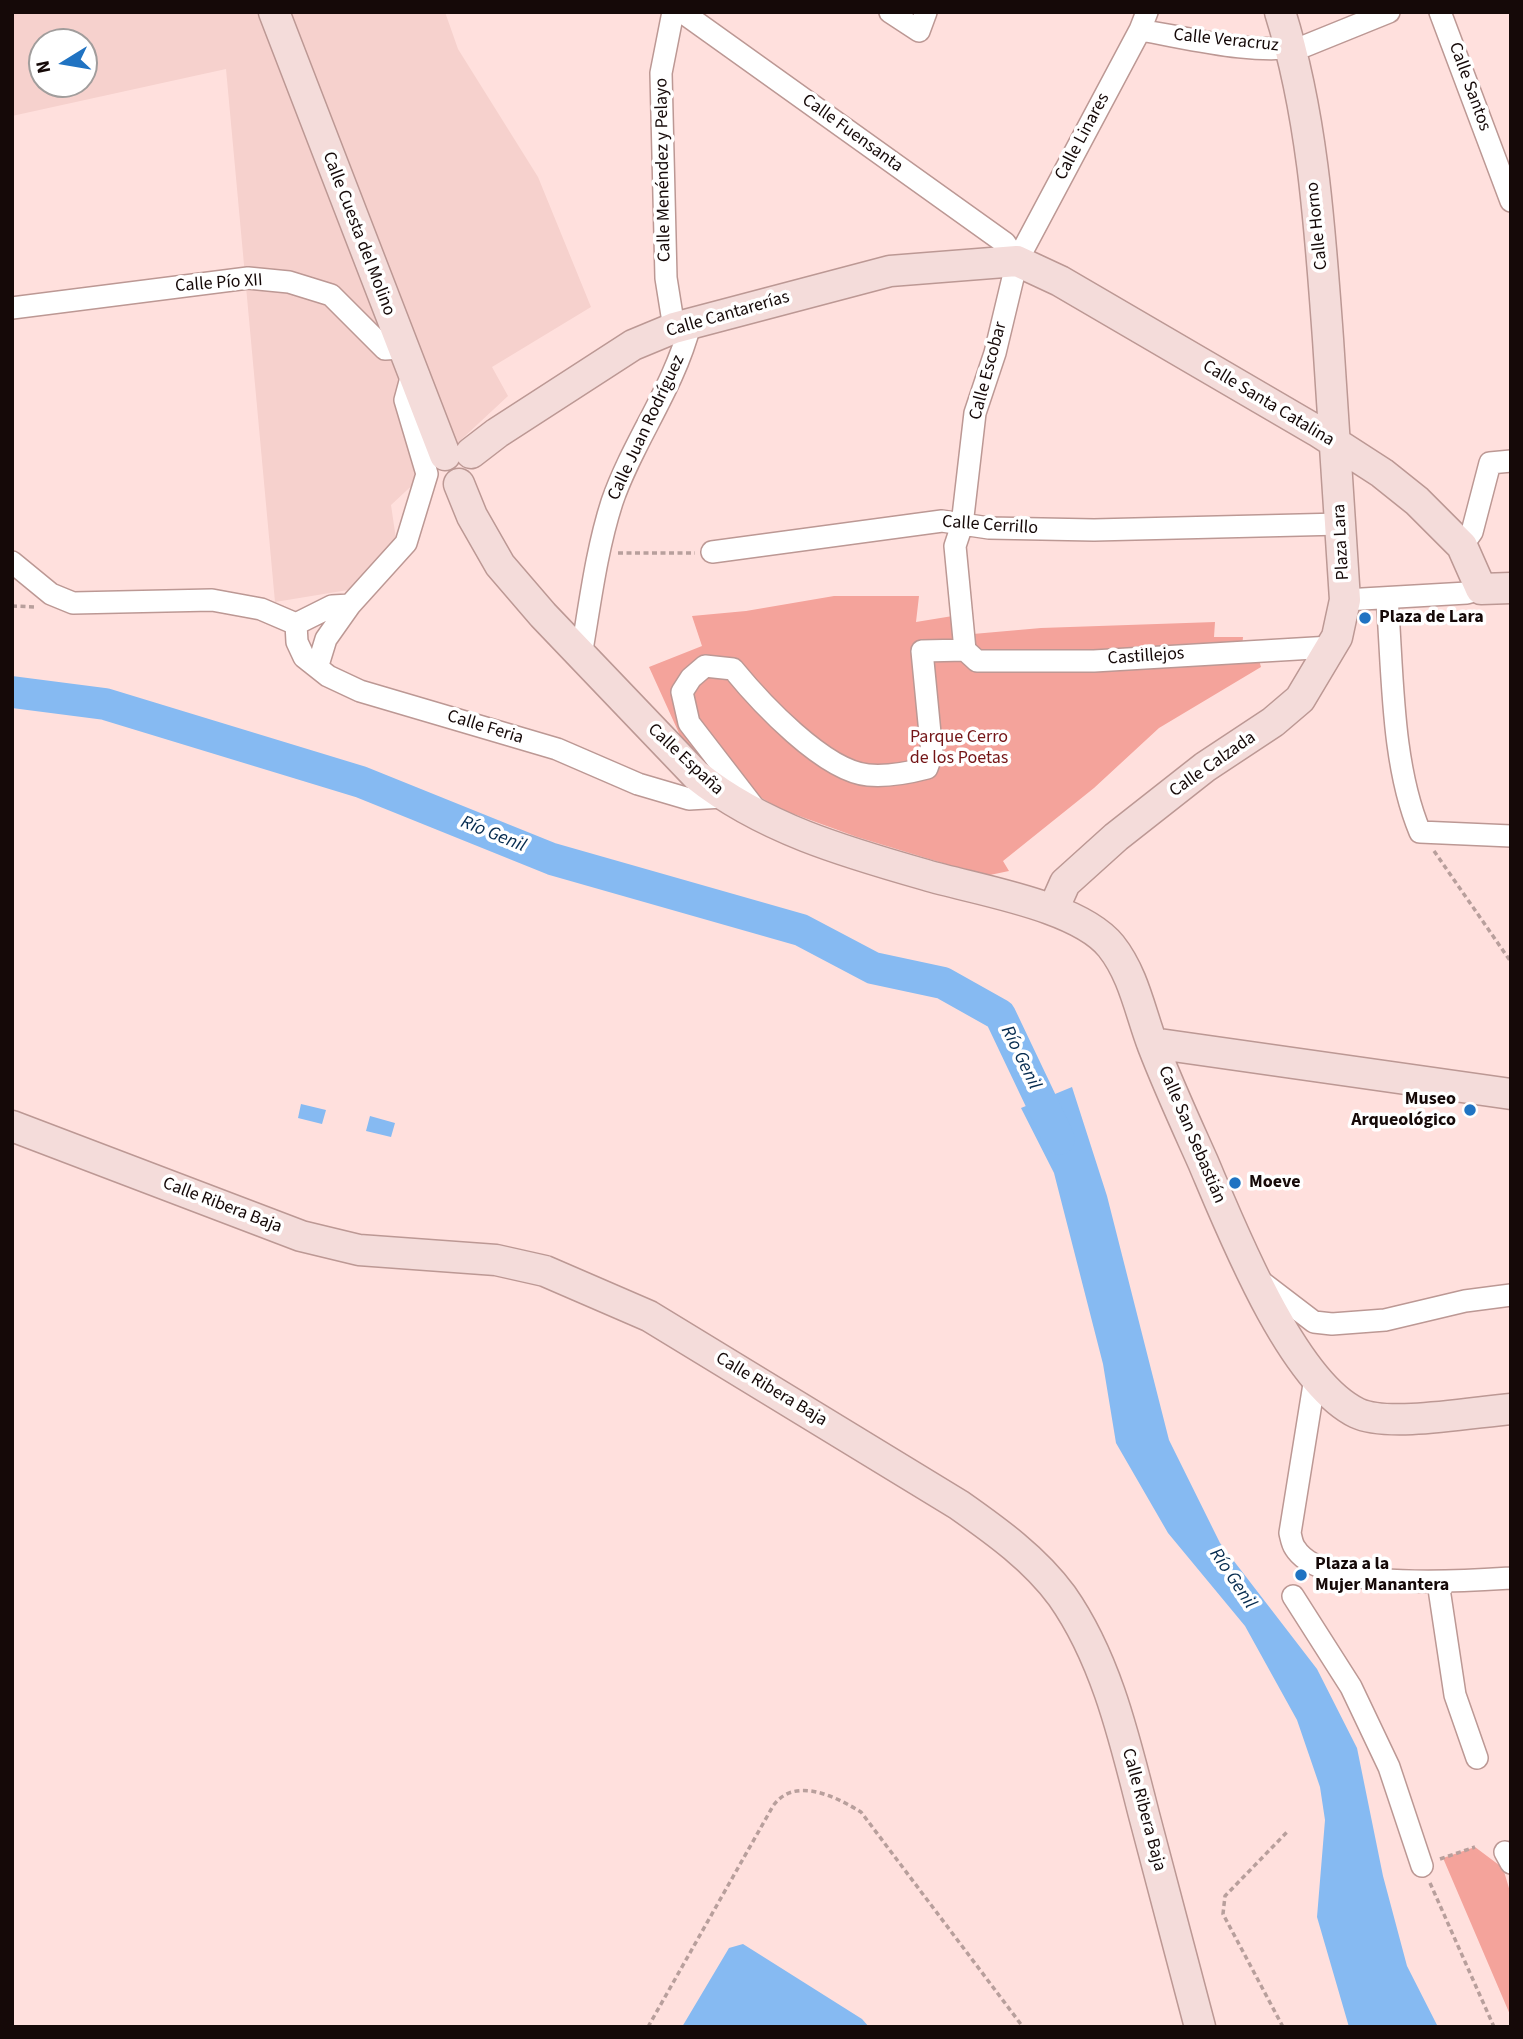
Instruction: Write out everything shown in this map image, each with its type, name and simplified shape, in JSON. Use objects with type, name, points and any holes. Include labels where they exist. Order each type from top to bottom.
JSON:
[{"type":"street","name":"Calle Cuesta del Molino","points":[[274,12],[407,361],[458,454]]},
{"type":"street","name":"Calle Menéndez y Pelayo","points":[[673,12],[661,73],[666,278],[682,326]]},
{"type":"street","name":"Calle Fuensanta","points":[[682,12],[1005,243],[1017,261]]},
{"type":"street","points":[[890,12],[923,21]]},
{"type":"street","name":"Calle Horno","points":[[1280,12],[1291,48],[1316,193],[1335,443]]},
{"type":"street","name":"Calle Veracruz","points":[[1143,21],[1222,44],[1291,48],[1305,46],[1389,12]]},
{"type":"street","name":"Calle Santos","points":[[1440,12],[1511,201]]},
{"type":"street","name":"Calle Linares","points":[[1017,261],[1143,21]]},
{"type":"street","name":"Calle Cantarerías","points":[[458,454],[497,433],[634,345],[682,326],[890,271],[1017,261]]},
{"type":"street","name":"Calle Santa Catalina","points":[[1017,261],[1060,281],[1335,443],[1417,501],[1462,546],[1481,589]]},
{"type":"street","name":"Calle Escobar","points":[[965,650],[956,546],[962,524],[975,414],[995,353],[1017,261]]},
{"type":"street","name":"Calle Pío XII","points":[[12,308],[248,278],[289,282],[331,295],[385,349],[407,361]]},
{"type":"street","name":"Calle Juan Rodríguez","points":[[581,656],[599,552],[613,501],[681,358],[682,326]]},
{"type":"street","points":[[318,665],[326,639],[350,605],[406,543],[427,474],[405,400],[407,361]]},
{"type":"street","name":"Plaza Lara","points":[[1335,443],[1345,600],[1467,593],[1481,589]]},
{"type":"street","name":"Calle España","points":[[458,454],[476,464],[474,475],[459,484],[472,516],[500,565],[581,656],[696,775],[723,797],[763,819],[914,872],[1053,910]]},
{"type":"street","points":[[1462,546],[1472,532],[1490,463],[1511,461]]},
{"type":"street","name":"Calle Cerrillo","points":[[712,552],[942,521],[1094,530],[1341,524]]},
{"type":"street","points":[[12,562],[51,593],[74,603],[212,600],[261,609],[296,624],[332,606],[350,605]]},
{"type":"street","points":[[1481,589],[1511,588]]},
{"type":"street","points":[[1387,597],[1408,803],[1420,832],[1511,836]]},
{"type":"street","name":"Calle Calzada","points":[[1053,910],[1065,883],[1116,836],[1205,767],[1273,722],[1300,699],[1337,637],[1345,600]]},
{"type":"street","name":"Calle Feria","points":[[296,624],[297,642],[304,657],[318,665],[328,676],[360,691],[557,750],[638,784],[689,799],[723,797]]},
{"type":"street","name":"Castillejos","points":[[965,650],[978,661],[1094,661],[1331,647]]},
{"type":"street","points":[[763,819],[689,723],[682,692],[691,678],[705,666],[733,669],[760,702],[802,739],[837,763],[865,775],[897,776],[928,768],[932,754],[922,651],[965,650]]},
{"type":"street","name":"Calle San Sebastián","points":[[1053,910],[1089,926],[1112,948],[1127,971],[1152,1043],[1252,1275],[1315,1378],[1335,1399],[1358,1414],[1386,1420],[1511,1409]]},
{"type":"street","points":[[1152,1043],[1511,1094]]},
{"type":"street","name":"Calle Ribera Baja","points":[[12,1126],[301,1236],[359,1250],[496,1260],[545,1271],[597,1290],[649,1316],[959,1505],[998,1533],[1034,1565],[1062,1596],[1104,1678],[1122,1730],[1200,2027]]},
{"type":"street","points":[[1252,1275],[1314,1322],[1332,1324],[1385,1320],[1465,1301],[1511,1295]]},
{"type":"street","points":[[1315,1378],[1290,1532],[1295,1549],[1316,1565],[1388,1581],[1438,1582],[1511,1578]]},
{"type":"street","points":[[1438,1582],[1455,1695],[1477,1758]]},
{"type":"street","points":[[1293,1596],[1351,1687],[1389,1767],[1422,1866]]},
{"type":"path","points":[[599,552],[712,552]]},
{"type":"path","points":[[1420,832],[1511,962]]},
{"type":"path","points":[[648,2027],[773,1806],[779,1797],[793,1790],[812,1791],[842,1800],[861,1812],[1023,2027]]},
{"type":"path","points":[[1283,2027],[1223,1914],[1222,1904],[1225,1896],[1289,1830]]},
{"type":"path","points":[[1475,1847],[1422,1866],[1494,2027]]},
{"type":"shaded area","points":[[12,12],[445,12],[458,49],[538,177],[591,307],[492,367],[508,396],[391,505],[396,539],[348,590],[275,602],[226,69],[98,97],[98,28],[28,28],[28,98],[94,98],[12,116]]},
{"type":"green space","name":"Parque Cerro de los Poetas","points":[[834,596],[919,596],[916,622],[971,613],[973,634],[1041,628],[1215,622],[1214,637],[1243,637],[1242,648],[1259,660],[1261,667],[1159,728],[1094,788],[1003,861],[1009,871],[985,876],[857,837],[780,809],[710,767],[683,742],[649,667],[702,646],[692,616],[746,611]]},
{"type":"green space","points":[[1475,1847],[1503,1868],[1511,1895],[1511,2017],[1443,1858]]},
{"type":"water","points":[[1072,1087],[1107,1196],[1169,1440],[1220,1543],[1317,1669],[1357,1748],[1383,1876],[1407,1966],[1438,2027],[1349,2027],[1317,1917],[1325,1820],[1320,1787],[1297,1720],[1245,1626],[1168,1533],[1116,1443],[1103,1364],[1054,1173],[1021,1108]]},
{"type":"water","points":[[301,1104],[326,1110],[322,1124],[298,1118]]},
{"type":"water","points":[[370,1116],[395,1123],[391,1137],[366,1131]]},
{"type":"water","points":[[743,1944],[862,2019],[869,2027],[682,2027],[729,1948]]},
{"type":"waterway","name":"Río Genil","points":[[12,692],[105,704],[361,782],[552,859],[801,930],[873,968],[943,983],[1000,1015],[1059,1139]]},
{"type":"place","name":"Plaza de Lara","points":[[1365,618]]},
{"type":"place","name":"Museo Arqueológico","points":[[1470,1110]]},
{"type":"place","name":"Moeve","points":[[1235,1183]]},
{"type":"place","name":"Plaza a la Mujer Manantera","points":[[1301,1575]]}]
